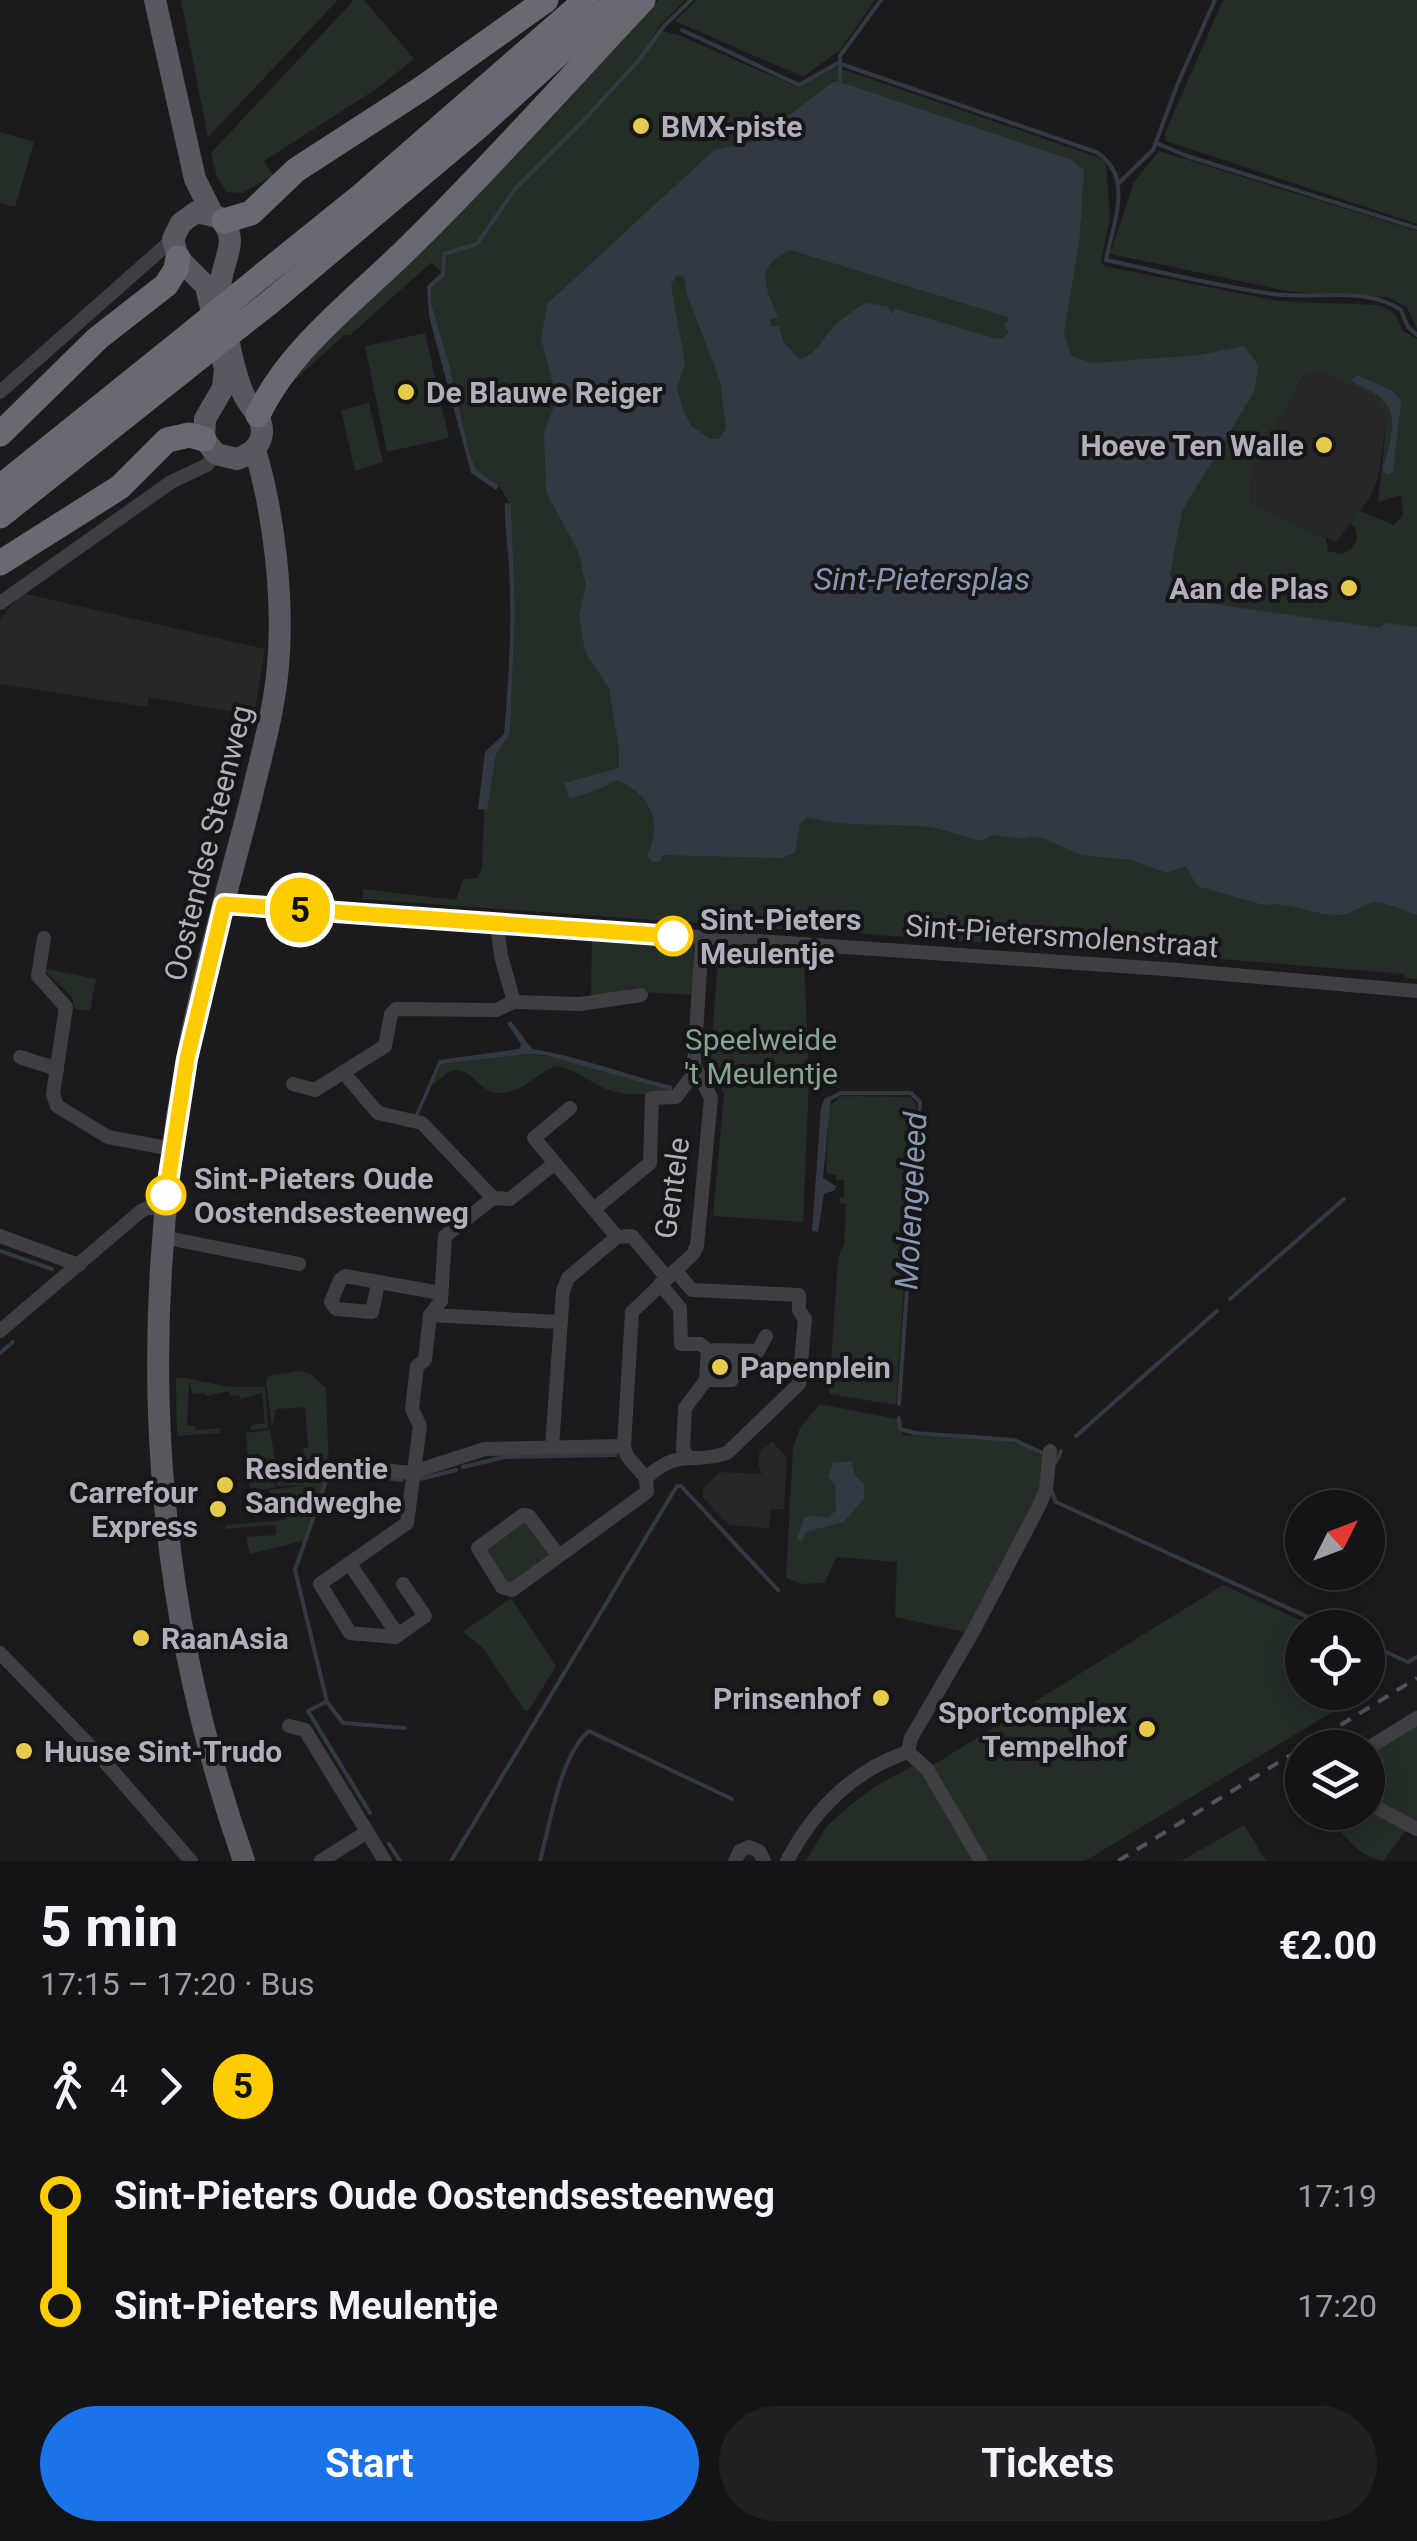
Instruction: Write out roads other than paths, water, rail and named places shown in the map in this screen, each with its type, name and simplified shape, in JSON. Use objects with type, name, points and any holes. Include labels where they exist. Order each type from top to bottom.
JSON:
[{"type":"highway","points":[[208,217],[251,214],[296,170],[421,89],[546,0]]},
{"type":"highway","points":[[0,487],[376,183],[586,0]]},
{"type":"highway","points":[[0,516],[268,303],[478,126],[618,0]]},
{"type":"highway","points":[[250,405],[270,390],[292,362],[419,238],[643,0]]},
{"type":"highway","points":[[0,434],[98,338],[166,285],[182,257]]},
{"type":"highway","points":[[0,563],[120,486],[168,440],[189,435],[224,453]]},
{"type":"main road","name":"Oostendse Steenweg","points":[[155,0],[195,178],[208,217],[232,242],[222,268],[220,291],[250,405],[262,432],[224,453],[271,514],[280,634],[275,695],[262,759],[187,1059],[162,1237],[157,1352],[164,1510],[182,1636],[200,1717],[244,1861]]},
{"type":"main road","points":[[208,217],[176,231],[182,257],[208,294],[225,369],[223,388],[205,419],[224,453]]},
{"type":"street","points":[[0,392],[38,358],[182,257]]},
{"type":"street","points":[[0,603],[170,482],[224,453]]},
{"type":"street","name":"Sint-Pietersmolenstraat","points":[[224,904],[1178,970],[1417,992]]},
{"type":"street","points":[[497,924],[514,1002]]},
{"type":"street","points":[[44,938],[38,976],[62,1000],[67,1014],[54,1100],[63,1111],[108,1137],[172,1149]]},
{"type":"street","name":"Gentele","points":[[624,1446],[632,1312],[694,1254],[697,1246],[711,1098],[695,1072],[702,938]]},
{"type":"street","points":[[292,1084],[315,1090],[385,1046],[391,1014],[396,1010],[496,1010],[514,1002],[580,1004],[641,995]]},
{"type":"street","points":[[20,1057],[56,1069]]},
{"type":"street","points":[[343,1072],[378,1113],[422,1123],[493,1198]]},
{"type":"street","points":[[594,1210],[650,1164],[652,1098],[676,1097],[695,1072]]},
{"type":"street","points":[[570,1108],[534,1138],[617,1237]]},
{"type":"street","points":[[403,1584],[426,1616],[398,1634],[350,1632],[320,1584],[407,1523],[420,1426],[412,1409],[417,1366],[426,1360],[430,1314],[440,1301],[445,1236],[493,1198],[510,1199],[555,1163]]},
{"type":"street","points":[[0,1332],[141,1211],[165,1208]]},
{"type":"street","points":[[0,1236],[79,1265]]},
{"type":"street","points":[[552,1447],[563,1291],[568,1278],[617,1237],[632,1236],[667,1277],[680,1308],[680,1344],[700,1344],[708,1350],[758,1352],[766,1336]]},
{"type":"street","points":[[162,1237],[298,1264]]},
{"type":"street","points":[[558,1555],[529,1516],[523,1516],[478,1548],[506,1590],[512,1590],[558,1555],[646,1485],[660,1465],[687,1456],[713,1458],[727,1452],[800,1384],[805,1319],[799,1310],[800,1295],[692,1290],[667,1277]]},
{"type":"street","points":[[378,1284],[441,1293]]},
{"type":"street","points":[[430,1314],[560,1322]]},
{"type":"street","points":[[687,1456],[684,1408],[706,1380],[708,1350]]},
{"type":"street","points":[[706,1380],[732,1380],[734,1352]]},
{"type":"street","points":[[356,1467],[414,1472],[486,1449],[624,1446],[646,1485]]},
{"type":"street","points":[[908,1752],[911,1738],[1038,1508],[1046,1490],[1050,1451]]},
{"type":"street","points":[[349,1563],[398,1634]]},
{"type":"street","points":[[0,1653],[98,1754],[191,1861]]},
{"type":"street","points":[[1385,1738],[1417,1718]]},
{"type":"street","points":[[289,1726],[305,1730],[385,1861]]},
{"type":"street","points":[[787,1861],[814,1816],[835,1794],[908,1752]]},
{"type":"street","points":[[908,1752],[926,1769],[982,1861]]},
{"type":"street","points":[[1385,1812],[1417,1830]]},
{"type":"street","points":[[321,1861],[367,1832]]},
{"type":"street","points":[[735,1861],[740,1851],[749,1847],[759,1851],[764,1861]]},
{"type":"water","name":"Sint-Pietersplas","points":[[833,82],[840,82],[1072,160],[1084,170],[1079,244],[1064,332],[1071,356],[1092,363],[1199,355],[1244,346],[1258,365],[1255,390],[1182,511],[1170,575],[1180,595],[1199,602],[1380,628],[1385,623],[1417,627],[1417,915],[1376,902],[1341,915],[1264,905],[1197,886],[1186,866],[1167,873],[1131,860],[1081,855],[1043,838],[992,835],[982,841],[928,827],[851,824],[807,817],[800,824],[795,853],[780,858],[662,855],[660,862],[652,862],[647,856],[654,832],[651,810],[638,793],[616,780],[570,799],[564,783],[619,768],[619,749],[609,688],[585,652],[579,616],[586,585],[578,551],[546,492],[544,432],[557,399],[541,338],[547,304],[714,150],[762,140]],"holes":[[[791,250],[1008,317],[1004,324],[1009,333],[1002,339],[994,338],[896,309],[891,314],[888,306],[865,303],[835,325],[815,350],[799,359],[783,341],[779,326],[771,326],[770,319],[778,318],[765,278],[771,263]],[[677,275],[684,277],[720,381],[726,428],[719,439],[710,439],[691,426],[677,388],[685,364],[671,285]]]},
{"type":"water","points":[[441,273],[444,277],[431,288],[431,303],[469,452],[476,469],[499,486],[496,490],[471,473],[429,316],[427,286]]},
{"type":"water","points":[[1357,375],[1393,391],[1401,401],[1393,472],[1386,475],[1383,468],[1392,431],[1391,413],[1380,397],[1351,380]]},
{"type":"water","points":[[505,503],[511,504],[515,611],[510,733],[496,755],[487,810],[478,809],[485,752],[504,734],[509,671]]},
{"type":"water","points":[[511,1021],[532,1049],[672,1086],[672,1091],[545,1055],[528,1054],[441,1064],[418,1116],[415,1115],[439,1060],[519,1049],[521,1044],[507,1023]]},
{"type":"water","points":[[831,1096],[823,1178],[836,1186],[824,1194],[818,1232],[812,1231],[821,1107],[825,1098]]},
{"type":"water","points":[[851,1461],[855,1475],[864,1484],[864,1499],[843,1522],[806,1532],[801,1543],[797,1538],[804,1519],[810,1515],[827,1518],[836,1511],[835,1485],[828,1477],[833,1463]]},
{"type":"waterway","points":[[443,275],[444,254],[477,244],[515,189],[583,121],[691,0]]},
{"type":"waterway","points":[[840,82],[840,56],[881,0]]},
{"type":"waterway","points":[[1120,182],[1153,150],[1215,0]]},
{"type":"waterway","points":[[682,30],[799,85],[838,63],[1096,152],[1108,162],[1118,187],[1106,260],[1273,294],[1372,298],[1401,310],[1408,327],[1417,335]]},
{"type":"waterway","points":[[1156,143],[1417,228]]},
{"type":"waterway","name":"Molengeleed","points":[[829,1099],[841,1093],[911,1093],[920,1102],[899,1404]]},
{"type":"waterway","points":[[1230,1299],[1344,1199]]},
{"type":"waterway","points":[[0,1251],[52,1269]]},
{"type":"waterway","points":[[1076,1436],[1217,1311]]},
{"type":"waterway","name":"Molengeleed","points":[[0,1353],[13,1342]]},
{"type":"waterway","name":"Molengeleed","points":[[899,1418],[900,1429],[915,1433],[1014,1440],[1045,1454]]},
{"type":"waterway","points":[[1056,1462],[1061,1451]]},
{"type":"waterway","points":[[463,1467],[504,1457],[616,1455]]},
{"type":"waterway","points":[[330,1470],[295,1570],[327,1702],[343,1723],[405,1728]]},
{"type":"waterway","points":[[420,1479],[456,1470]]},
{"type":"waterway","points":[[331,1471],[401,1480]]},
{"type":"waterway","points":[[451,1861],[677,1486],[778,1590]]},
{"type":"waterway","name":"Molengeleed","points":[[1052,1492],[1056,1502],[1293,1610]]},
{"type":"waterway","name":"Molengeleed","points":[[1385,1652],[1408,1662],[1417,1657]]},
{"type":"waterway","points":[[326,1702],[308,1711],[370,1813]]},
{"type":"waterway","points":[[540,1861],[563,1773],[589,1731],[732,1799]]},
{"type":"waterway","points":[[389,1844],[400,1861]]},
{"type":"railway","points":[[1332,1730],[1417,1678]]},
{"type":"railway","points":[[1118,1861],[1285,1758]]},
{"type":"place","name":"BMX-piste","points":[[641,126]]},
{"type":"place","name":"De Blauwe Reiger","points":[[406,392]]},
{"type":"place","name":"Hoeve Ten Walle","points":[[1324,445]]},
{"type":"place","name":"Aan de Plas","points":[[1349,588]]},
{"type":"place","name":"Sint-Pieters Meulentje","points":[[673,936]]},
{"type":"place","name":"Sint-Pieters Oude Oostendsesteenweg","points":[[166,1195]]},
{"type":"place","name":"Papenplein","points":[[720,1367]]},
{"type":"place","name":"Residentie Sandweghe","points":[[225,1485]]},
{"type":"place","name":"Carrefour Express","points":[[218,1509]]},
{"type":"place","name":"RaanAsia","points":[[141,1638]]},
{"type":"place","name":"Prinsenhof","points":[[881,1698]]},
{"type":"place","name":"Sportcomplex Tempelhof","points":[[1147,1729]]},
{"type":"place","name":"Huuse Sint-Trudo","points":[[24,1751]]},
{"type":"park label","name":"Speelweide 't Meulentje","points":[[761,1056]]}]
